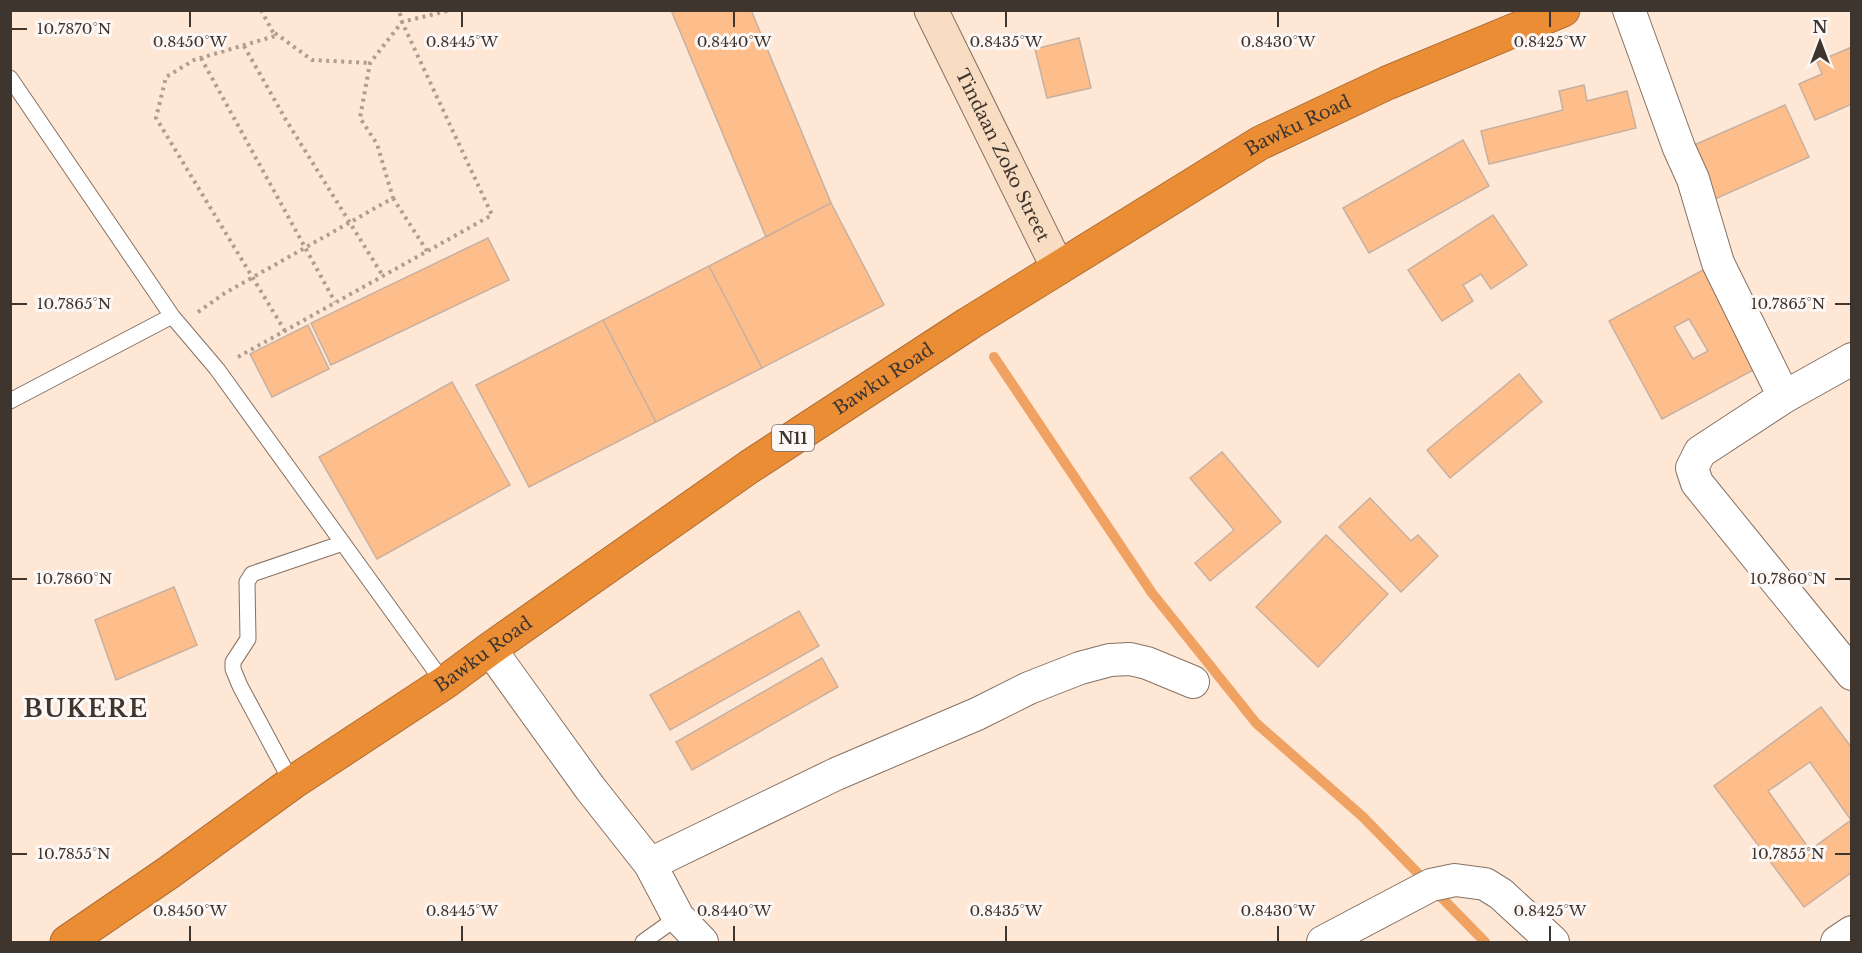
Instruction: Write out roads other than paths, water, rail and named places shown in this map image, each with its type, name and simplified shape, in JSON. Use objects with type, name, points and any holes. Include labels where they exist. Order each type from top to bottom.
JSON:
[{"type":"highway","name":"Bawku Road","points":[[68,942],[292,783],[444,683],[749,467],[968,324],[1260,143],[1387,83],[1563,10]]},
{"type":"main road","name":"Tindaan Zoko Street","points":[[931,10],[1058,268]]},
{"type":"street","points":[[1629,10],[1679,148],[1693,180],[1718,263],[1784,397]]},
{"type":"street","points":[[1851,359],[1784,397],[1700,452],[1692,468],[1697,483],[1851,675]]},
{"type":"street","points":[[490,649],[590,788],[650,864],[678,917],[702,942]]},
{"type":"street","points":[[650,864],[836,774],[977,714],[1029,688],[1080,668],[1110,660],[1130,659],[1147,663],[1193,682]]},
{"type":"street","points":[[1323,942],[1431,885],[1455,880],[1485,884],[1501,894],[1553,942]]},
{"type":"street","points":[[1837,942],[1851,932]]},
{"type":"lane","points":[[10,78],[176,320],[217,369],[444,683]]},
{"type":"lane","points":[[10,401],[176,320]]},
{"type":"lane","points":[[292,783],[233,669],[233,662],[248,639],[247,582],[252,574],[343,543]]},
{"type":"lane","points":[[643,942],[678,917]]},
{"type":"waterway","points":[[994,357],[1152,593],[1256,723],[1363,817],[1485,942]]},
{"type":"district","name":"BUKERE","points":[[86,708]]}]
